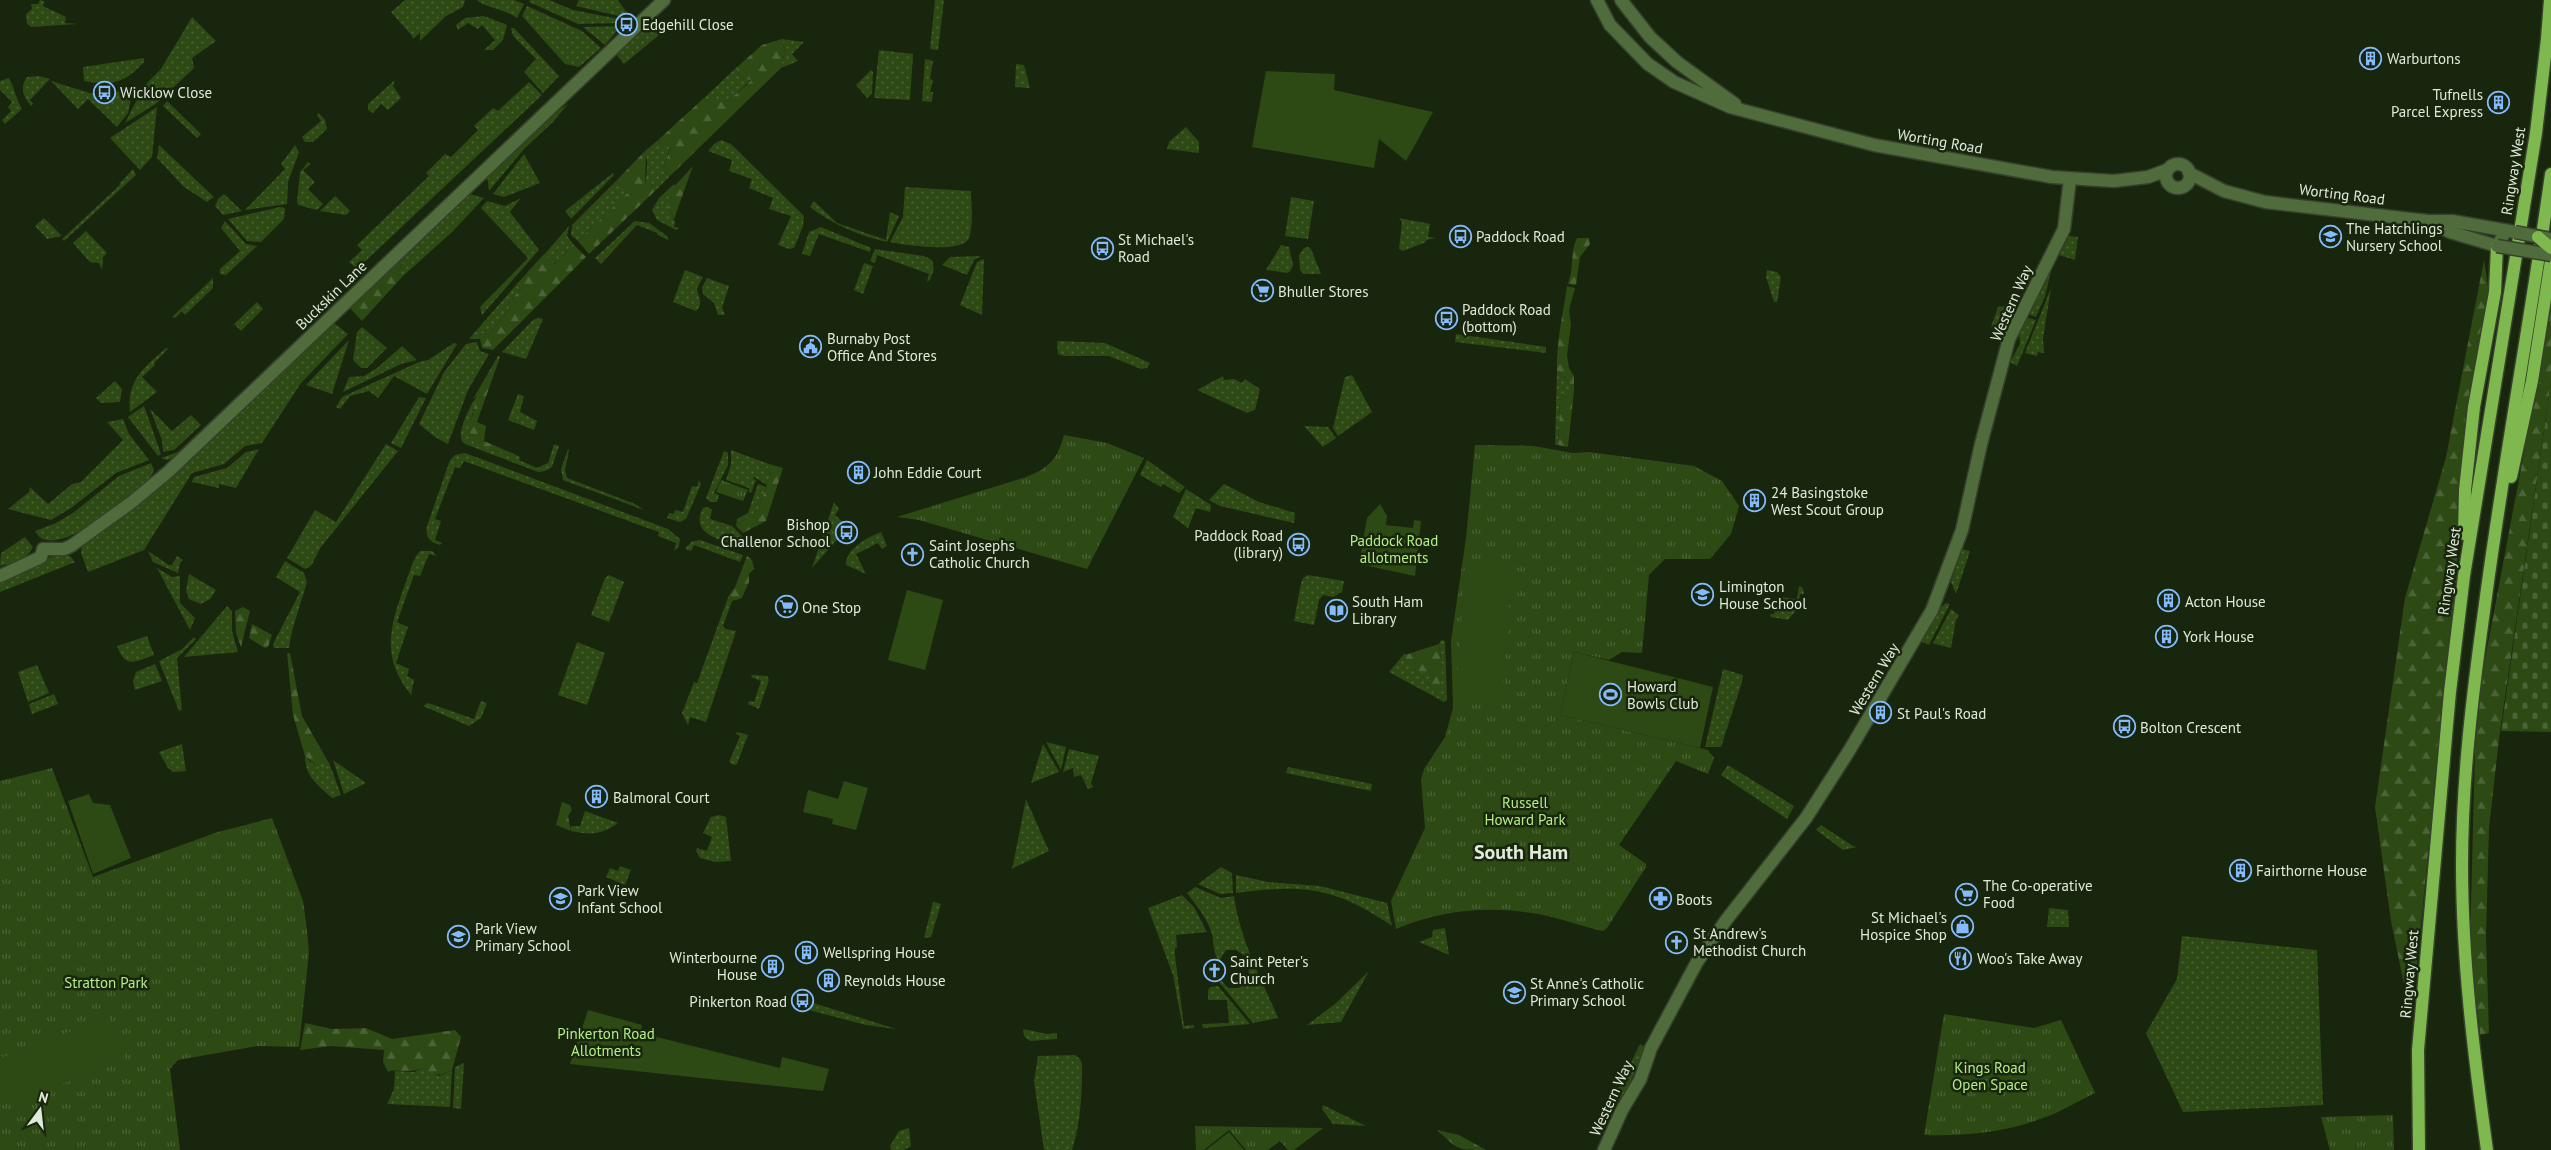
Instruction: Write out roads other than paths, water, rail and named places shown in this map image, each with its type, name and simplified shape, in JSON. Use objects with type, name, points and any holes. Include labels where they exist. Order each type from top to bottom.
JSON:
[{"type":"main road","name":"Ringway West","points":[[2419,1150],[2418,1050],[2450,692],[2464,576],[2536,132],[2550,0]]},
{"type":"main road","points":[[2487,1150],[2473,1032],[2462,864],[2472,695],[2551,174]]},
{"type":"main road","points":[[2538,237],[2551,248]]},
{"type":"main road","points":[[2464,576],[2464,490],[2474,407],[2494,292],[2497,246]]},
{"type":"main road","points":[[2488,582],[2532,380],[2551,261]]},
{"type":"street","name":"Buckskin Lane","points":[[0,576],[41,557],[43,549],[71,546],[140,496],[220,424],[664,0]]},
{"type":"street","name":"Worting Road","points":[[1597,0],[1610,25],[1648,64],[1688,88],[1720,104],[1801,128],[1874,145],[2070,179],[2114,181],[2134,179],[2148,184],[2167,176]]},
{"type":"street","name":"Worting Road","points":[[1621,0],[1650,37],[1676,62],[1744,110]]},
{"type":"street","points":[[2180,164],[2188,179],[2176,188],[2167,176],[2171,166],[2180,164]]},
{"type":"street","name":"Western Way","points":[[1604,1150],[1622,1110],[1640,1080],[1651,1048],[1693,970],[1727,919],[1799,829],[1820,798],[1916,641],[1932,610],[1962,530],[1981,444],[2009,340],[2064,229],[2070,179]]},
{"type":"street","name":"Worting Road","points":[[2188,179],[2264,202],[2428,221],[2452,221],[2551,239]]},
{"type":"street","name":"Worting Road","points":[[2428,221],[2450,232],[2497,246],[2551,255]]},
{"type":"street","points":[[2497,246],[2506,230]]},
{"type":"place","name":"Edgehill Close","points":[[626,24]]},
{"type":"place","name":"Warburtons","points":[[2371,58]]},
{"type":"place","name":"Wicklow Close","points":[[104,92]]},
{"type":"place","name":"Tufnells Parcel Express","points":[[2499,103]]},
{"type":"place","name":"Paddock Road","points":[[1460,236]]},
{"type":"place","name":"The Hatchlings Nursery School","points":[[2330,237]]},
{"type":"place","name":"St Michael's Road","points":[[1102,248]]},
{"type":"place","name":"Bhuller Stores","points":[[1262,291]]},
{"type":"place","name":"Paddock Road (bottom)","points":[[1446,318]]},
{"type":"place","name":"Burnaby Post Office And Stores","points":[[811,347]]},
{"type":"place","name":"John Eddie Court","points":[[858,472]]},
{"type":"place","name":"24 Basingstoke West Scout Group","points":[[1755,501]]},
{"type":"place","name":"Bishop Challenor School","points":[[846,533]]},
{"type":"place","name":"Paddock Road (library)","points":[[1299,544]]},
{"type":"place","name":"Saint Josephs Catholic Church","points":[[913,554]]},
{"type":"place","name":"Limington House School","points":[[1703,595]]},
{"type":"place","name":"Acton House","points":[[2169,601]]},
{"type":"place","name":"One Stop","points":[[786,607]]},
{"type":"place","name":"South Ham Library","points":[[1336,610]]},
{"type":"place","name":"York House","points":[[2167,636]]},
{"type":"place","name":"Howard Bowls Club","points":[[1611,695]]},
{"type":"place","name":"St Paul's Road","points":[[1881,713]]},
{"type":"place","name":"Bolton Crescent","points":[[2124,727]]},
{"type":"place","name":"Balmoral Court","points":[[597,797]]},
{"type":"place","name":"Fairthorne House","points":[[2240,870]]},
{"type":"place","name":"The Co-operative Food","points":[[1967,894]]},
{"type":"place","name":"Park View Infant School","points":[[561,899]]},
{"type":"place","name":"Boots","points":[[1660,899]]},
{"type":"place","name":"St Michael's Hospice Shop","points":[[1963,926]]},
{"type":"place","name":"Park View Primary School","points":[[459,937]]},
{"type":"place","name":"St Andrew's Methodist Church","points":[[1677,942]]},
{"type":"place","name":"Wellspring House","points":[[807,952]]},
{"type":"place","name":"Woo's Take Away","points":[[1961,958]]},
{"type":"place","name":"Winterbourne House","points":[[773,966]]},
{"type":"place","name":"Saint Peter's Church","points":[[1214,970]]},
{"type":"place","name":"Reynolds House","points":[[828,980]]},
{"type":"place","name":"St Anne's Catholic Primary School","points":[[1514,992]]},
{"type":"place","name":"Pinkerton Road","points":[[803,1001]]},
{"type":"district","name":"South Ham","points":[[1521,852]]},
{"type":"park label","name":"Paddock Road allotments","points":[[1394,548]]},
{"type":"park label","name":"Russell Howard Park","points":[[1525,810]]},
{"type":"park label","name":"Stratton Park","points":[[106,982]]},
{"type":"park label","name":"Pinkerton Road Allotments","points":[[606,1042]]},
{"type":"park label","name":"Kings Road Open Space","points":[[1990,1076]]}]
